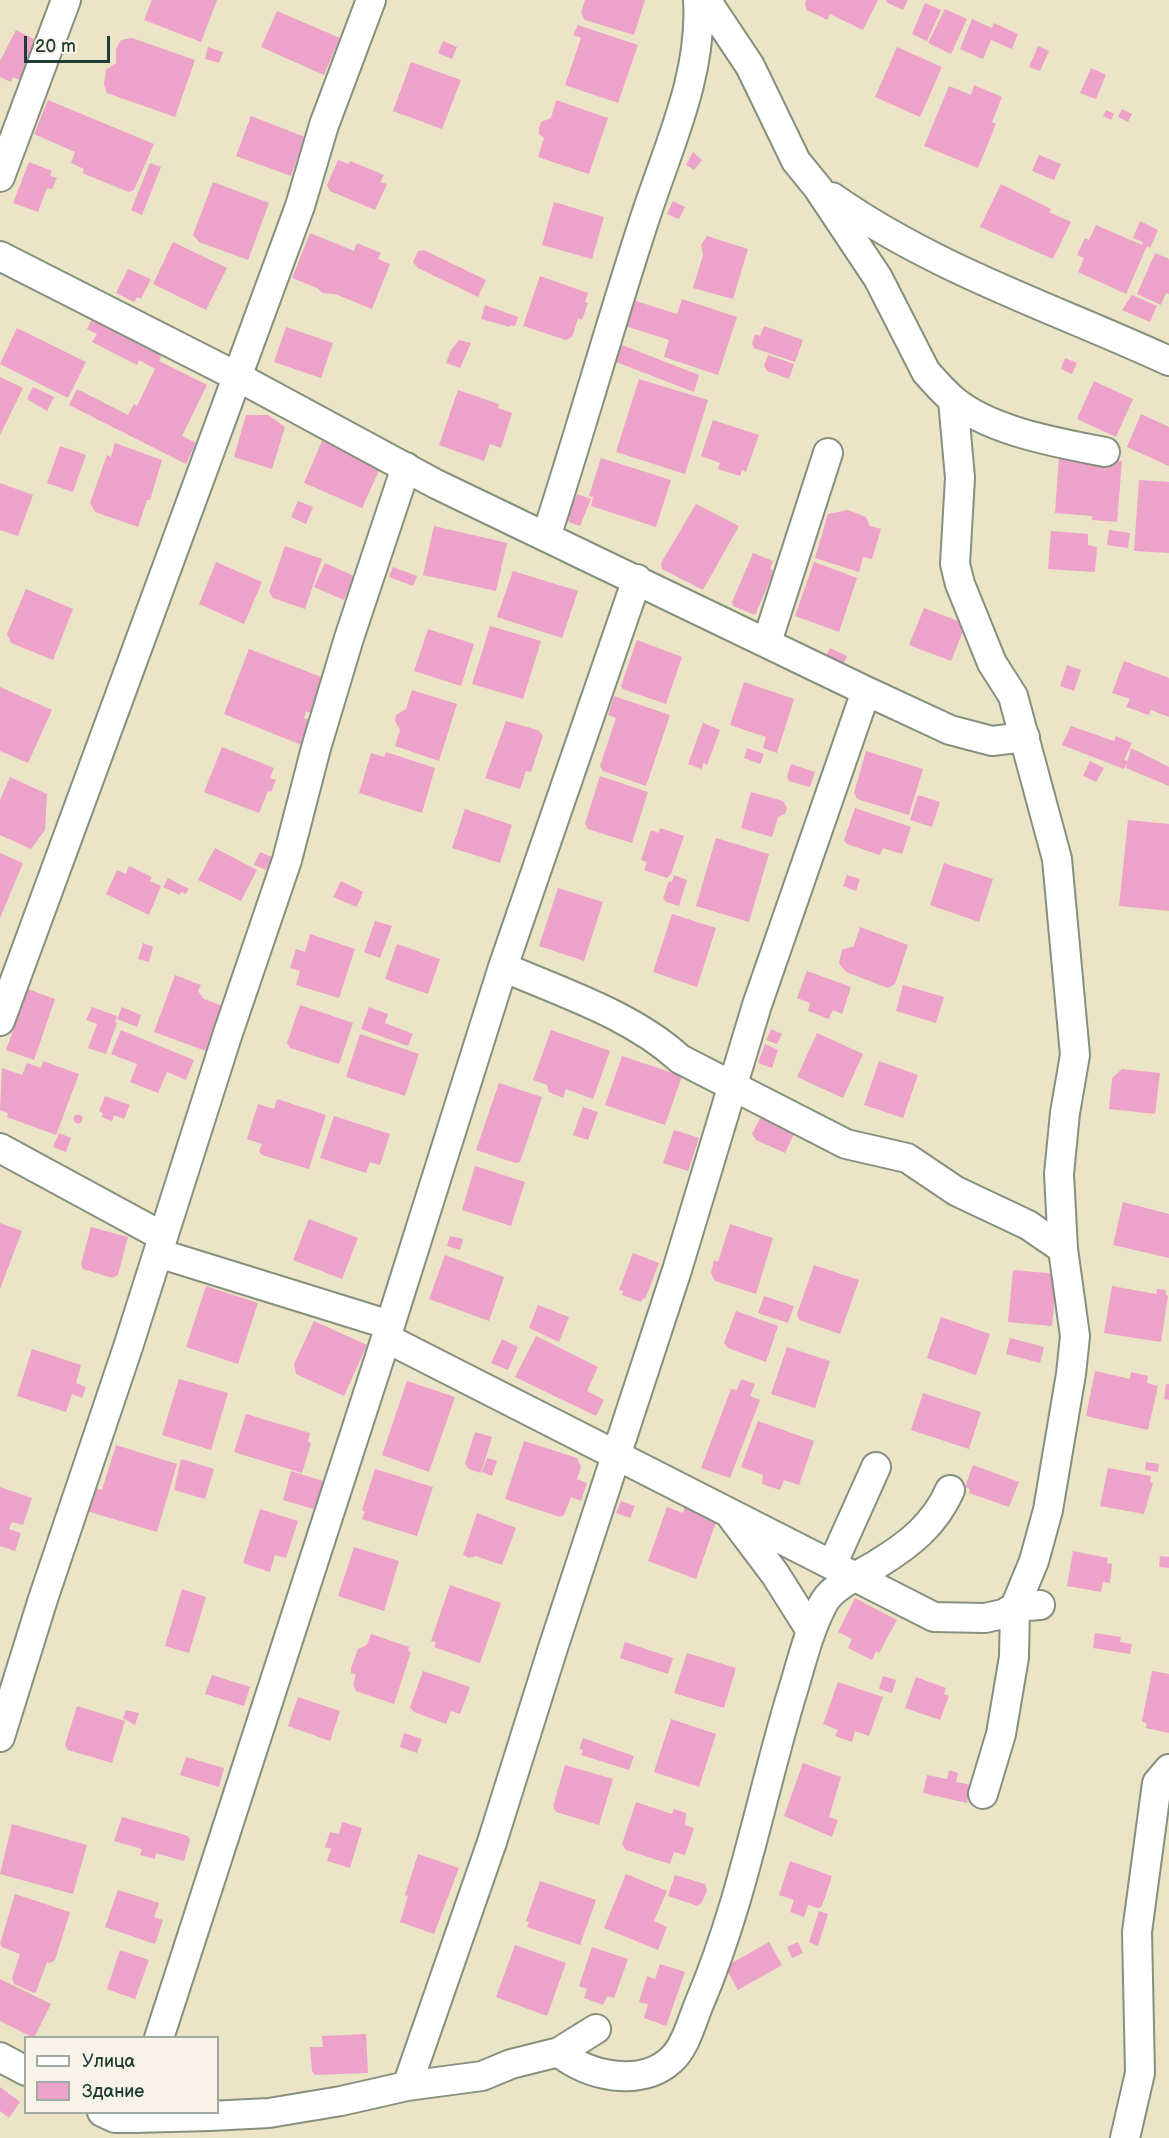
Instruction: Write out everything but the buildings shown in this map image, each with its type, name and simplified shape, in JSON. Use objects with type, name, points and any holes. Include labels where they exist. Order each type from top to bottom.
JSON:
[{"type":"street","points":[[0,177],[66,0]]},
{"type":"street","points":[[0,1021],[238,377],[300,206],[324,126],[371,0]]},
{"type":"street","points":[[546,537],[586,417],[642,224],[696,62],[700,29],[698,0]]},
{"type":"street","points":[[706,0],[750,66],[796,161],[818,188],[878,278],[926,372],[953,400],[973,414],[1057,443],[1105,452]]},
{"type":"street","points":[[818,188],[888,233],[1014,294],[1169,361]]},
{"type":"street","points":[[0,256],[238,377],[406,467],[866,691],[950,730],[992,741],[1025,737]]},
{"type":"street","points":[[953,400],[960,478],[955,564],[960,584],[992,663],[1012,696],[1057,859],[1075,1055],[1065,1113],[1059,1174],[1063,1249],[1075,1336],[1071,1374],[1048,1510],[1034,1561],[1001,1734],[983,1794]]},
{"type":"street","points":[[766,642],[828,453]]},
{"type":"street","points":[[0,1737],[43,1599],[287,860],[333,693],[406,467]]},
{"type":"street","points":[[159,2036],[388,1332],[503,967],[637,579]]},
{"type":"street","points":[[407,2086],[492,1842],[734,1088],[757,1005],[866,691]]},
{"type":"street","points":[[503,967],[623,1020],[658,1039],[680,1059],[846,1144],[907,1158],[956,1191],[1028,1225],[1063,1249]]},
{"type":"street","points":[[0,1148],[160,1245],[388,1332],[730,1515],[934,1617],[985,1618],[1027,1606]]},
{"type":"street","points":[[559,2052],[578,2067],[632,2076],[656,2071],[672,2060],[714,1969],[740,1889],[773,1758],[811,1630],[823,1603],[843,1570],[876,1467]]},
{"type":"street","points":[[843,1570],[896,1552],[928,1527],[950,1490]]},
{"type":"street","points":[[730,1515],[775,1574],[811,1630]]},
{"type":"street","points":[[1125,2138],[1140,2073],[1137,1932],[1157,1783],[1169,1769]]},
{"type":"street","points":[[219,2114],[269,2113],[340,2101],[407,2086],[482,2076],[511,2064],[559,2052],[596,2029]]},
{"type":"street","points":[[0,2057],[24,2070]]},
{"type":"street","points":[[106,2114],[115,2118],[134,2115],[202,2114]]}]
